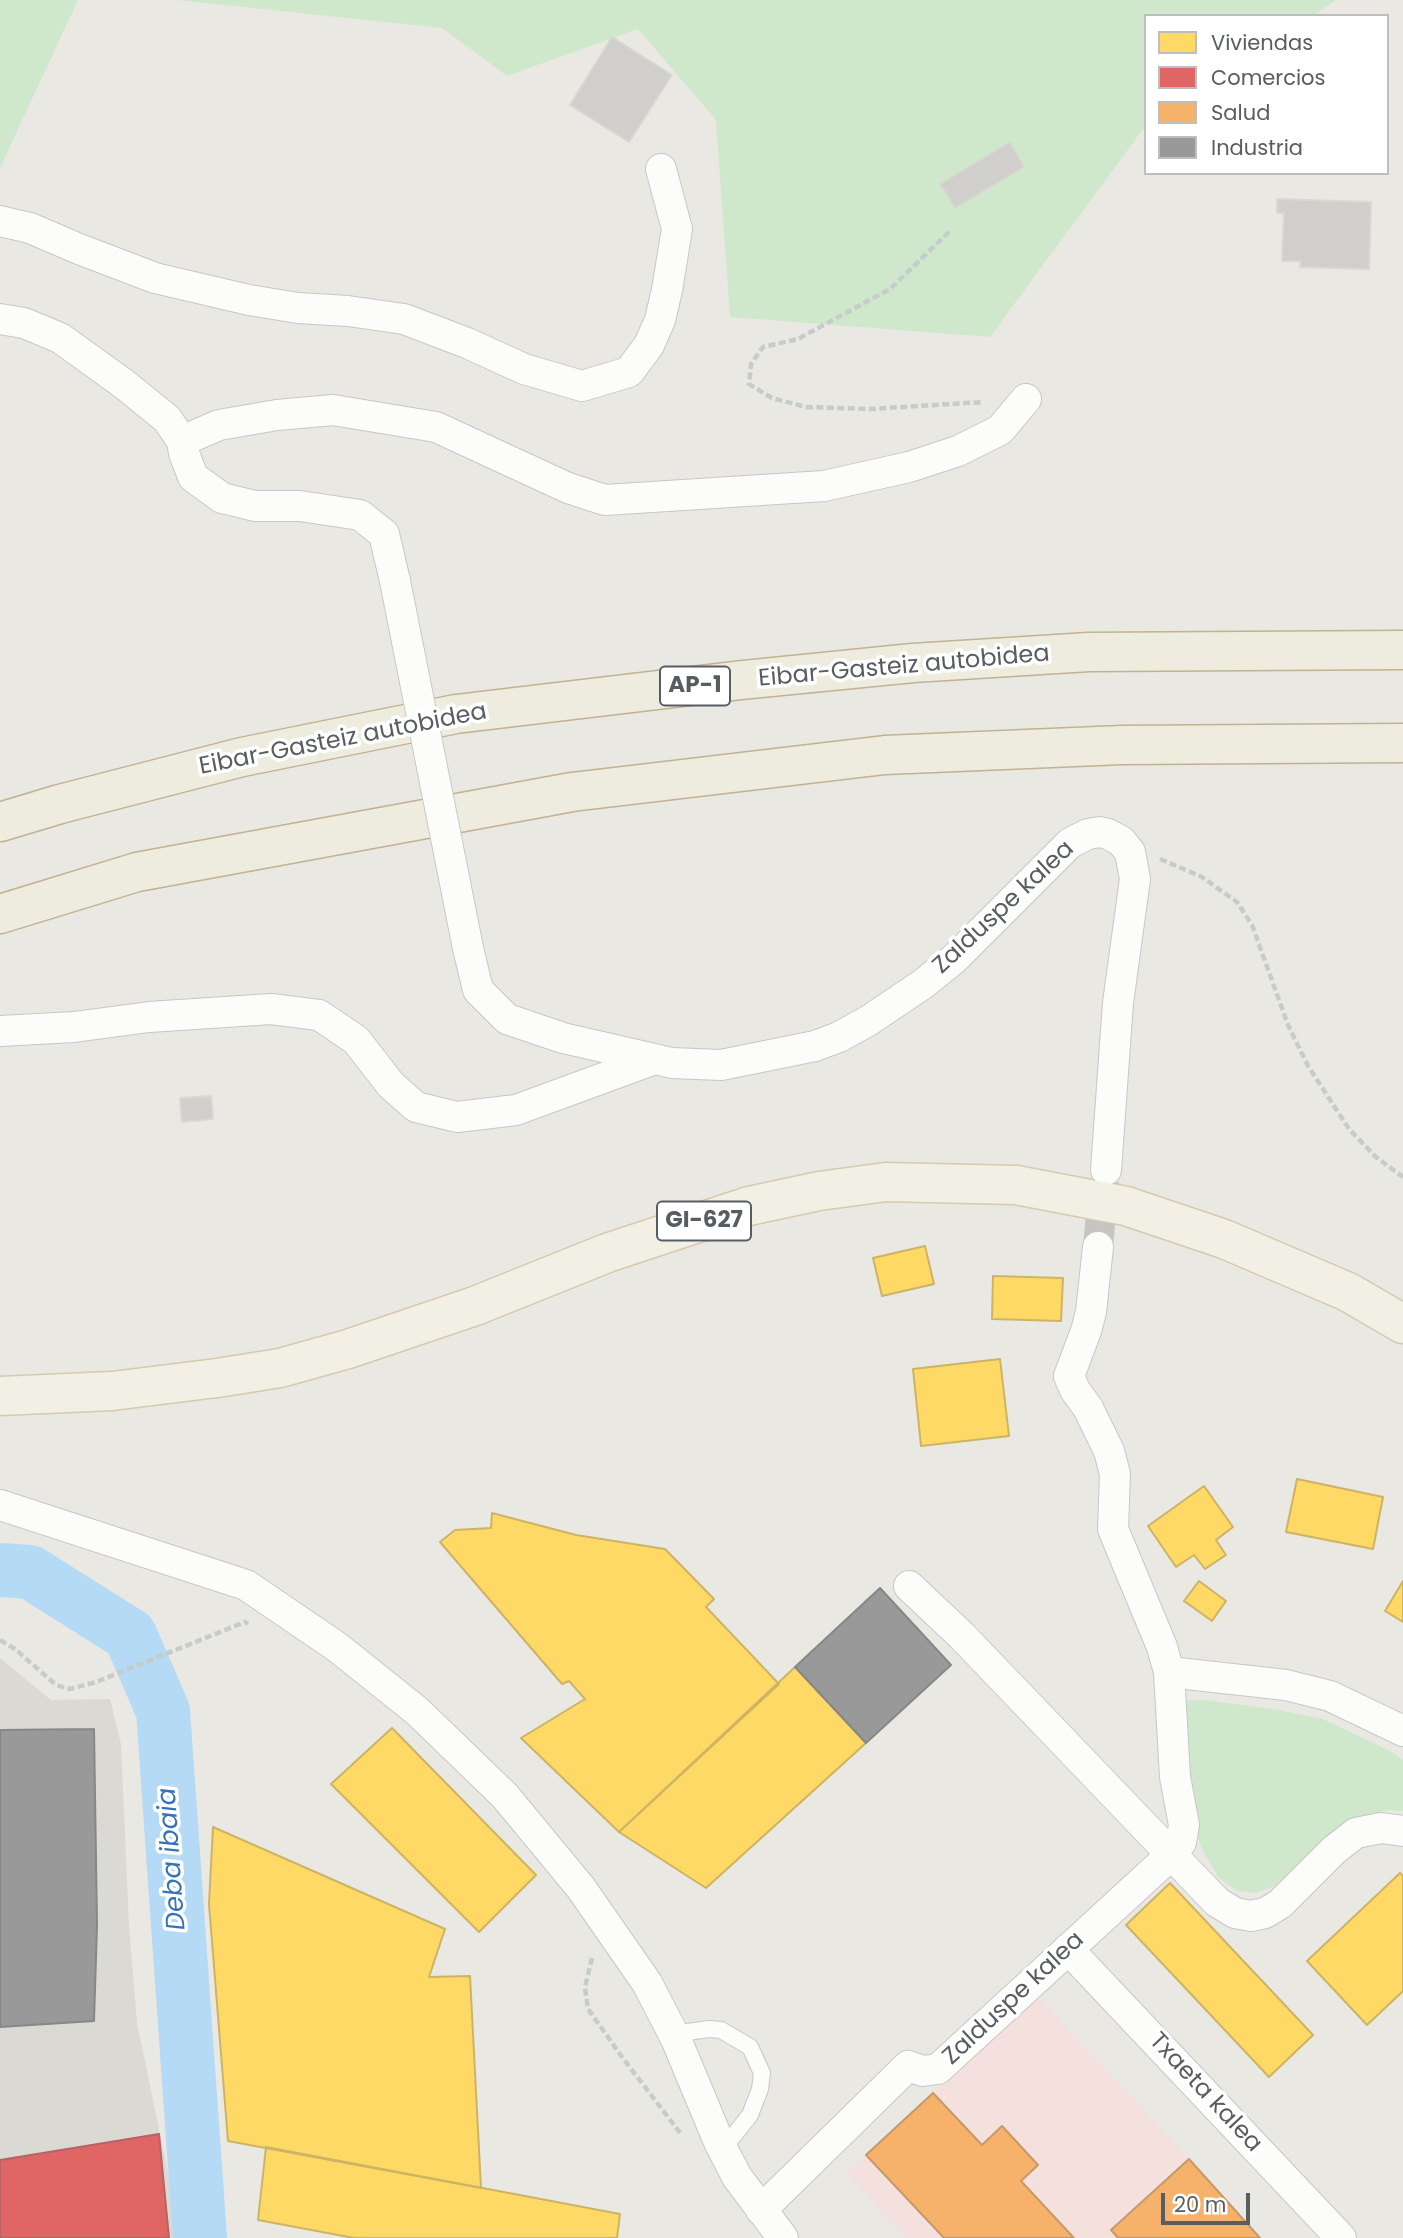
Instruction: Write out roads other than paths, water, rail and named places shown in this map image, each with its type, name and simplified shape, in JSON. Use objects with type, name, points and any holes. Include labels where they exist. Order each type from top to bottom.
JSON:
[{"type":"highway","name":"Eibar-Gasteiz autobidea","points":[[0,822],[242,757],[470,713],[742,680],[913,663],[1090,652],[1403,650]]},
{"type":"highway","points":[[0,914],[137,872],[572,792],[885,755],[1122,745],[1403,743]]},
{"type":"main road","name":"GI-627","points":[[0,1396],[112,1391],[280,1368],[348,1349],[475,1306],[607,1254],[749,1206],[819,1191],[886,1182],[1016,1185],[1126,1206],[1224,1239],[1348,1292],[1403,1324]]},
{"type":"street","points":[[0,221],[30,228],[155,278],[249,300],[298,308],[348,310],[404,319],[524,369],[582,386],[629,372],[649,345],[660,320],[677,229],[661,169]]},
{"type":"street","points":[[0,319],[24,323],[60,338],[124,384],[167,419],[182,441],[193,477],[222,498],[255,506],[300,506],[329,512],[360,514],[384,534],[478,990],[507,1019],[563,1038],[656,1059]]},
{"type":"street","points":[[182,441],[219,425],[277,415],[333,410],[436,427],[568,488],[605,500],[824,486],[909,467],[958,451],[1000,430],[1026,398]]},
{"type":"street","name":"Zalduspe kalea","points":[[656,1059],[672,1063],[721,1065],[815,1046],[839,1037],[892,1006],[954,959],[1077,838],[1105,833],[1121,841],[1131,855],[1134,885],[1118,1003],[1105,1170]]},
{"type":"street","points":[[0,1031],[271,1009],[319,1015],[356,1041],[391,1085],[416,1107],[457,1117],[516,1110],[656,1059]]},
{"type":"street","name":"Zalduspe kalea","points":[[761,2210],[908,2066],[923,2071],[938,2069],[1172,1854],[1181,1842],[1184,1825],[1175,1777],[1169,1672],[1162,1647],[1113,1529],[1115,1474],[1109,1451],[1069,1376],[1091,1312],[1098,1247]]},
{"type":"street","points":[[0,1506],[246,1586],[337,1647],[416,1711],[505,1796],[581,1888],[647,1983],[673,2034],[737,2177],[783,2238]]},
{"type":"street","points":[[909,1586],[962,1636],[1217,1902],[1235,1913],[1251,1916],[1265,1913],[1280,1904],[1334,1850],[1356,1833],[1381,1828],[1403,1831]]},
{"type":"street","points":[[1169,1672],[1286,1685],[1329,1696],[1403,1731]]},
{"type":"street","name":"Txaeta kalea","points":[[1069,1949],[1342,2238]]},
{"type":"lane","points":[[673,2034],[721,2030],[750,2047],[762,2073],[760,2089],[750,2115],[723,2149]]},
{"type":"waterway","name":"Deba ibaia","points":[[0,1570],[30,1572],[130,1635],[163,1711],[200,2238]]},
{"type":"tunnel","points":[[1098,1247],[1104,1181]]}]
